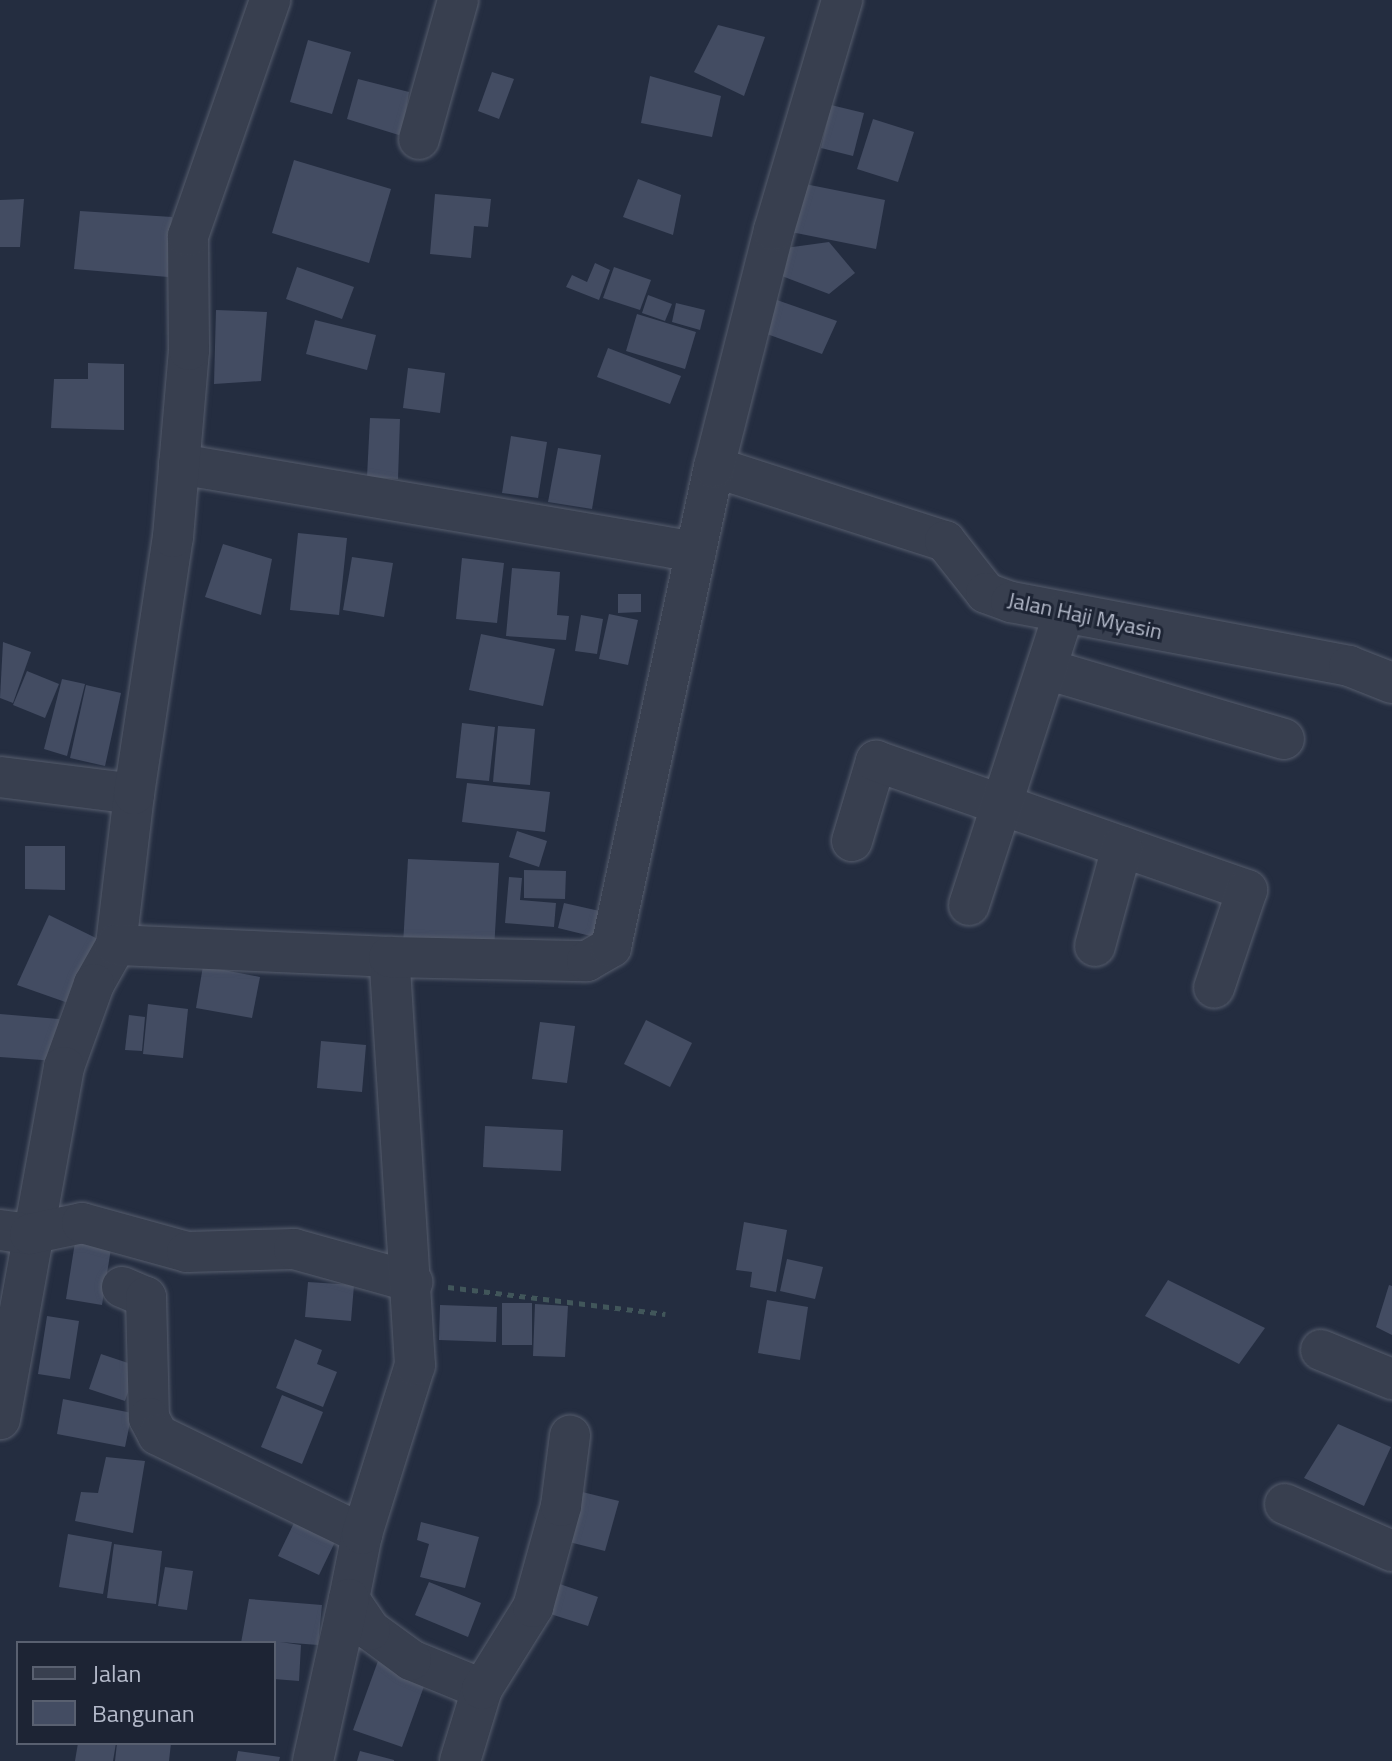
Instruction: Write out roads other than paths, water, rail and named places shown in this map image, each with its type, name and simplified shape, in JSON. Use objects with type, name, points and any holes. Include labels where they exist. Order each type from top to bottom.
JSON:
[{"type":"street","points":[[0,1419],[15,1232],[64,1067],[94,984],[116,945],[179,464],[189,350],[188,236],[270,0]]},
{"type":"street","points":[[116,945],[389,957],[587,961],[611,947],[714,467],[774,230],[842,0]]},
{"type":"street","points":[[419,139],[450,1]]},
{"type":"street","points":[[179,464],[696,552]]},
{"type":"street","name":"Jalan Haji Myasin","points":[[714,467],[945,541],[986,593],[1064,613],[1349,666],[1392,683]]},
{"type":"street","points":[[969,905],[1064,613]]},
{"type":"street","points":[[1046,669],[1284,739]]},
{"type":"street","points":[[852,841],[876,761],[1247,890],[1214,988]]},
{"type":"street","points":[[0,777],[134,794]]},
{"type":"street","points":[[1095,946],[1122,847]]},
{"type":"street","points":[[313,1761],[362,1534],[415,1365],[389,957]]},
{"type":"street","points":[[15,1232],[82,1223],[187,1252],[294,1249],[412,1282]]},
{"type":"street","points":[[122,1287],[146,1297],[149,1418],[158,1435],[362,1534]]},
{"type":"street","points":[[1321,1350],[1392,1379]]},
{"type":"street","points":[[460,1761],[482,1689],[533,1607],[561,1506],[570,1436]]},
{"type":"street","points":[[1285,1504],[1392,1551]]},
{"type":"street","points":[[349,1599],[370,1630],[411,1660],[482,1689]]}]
